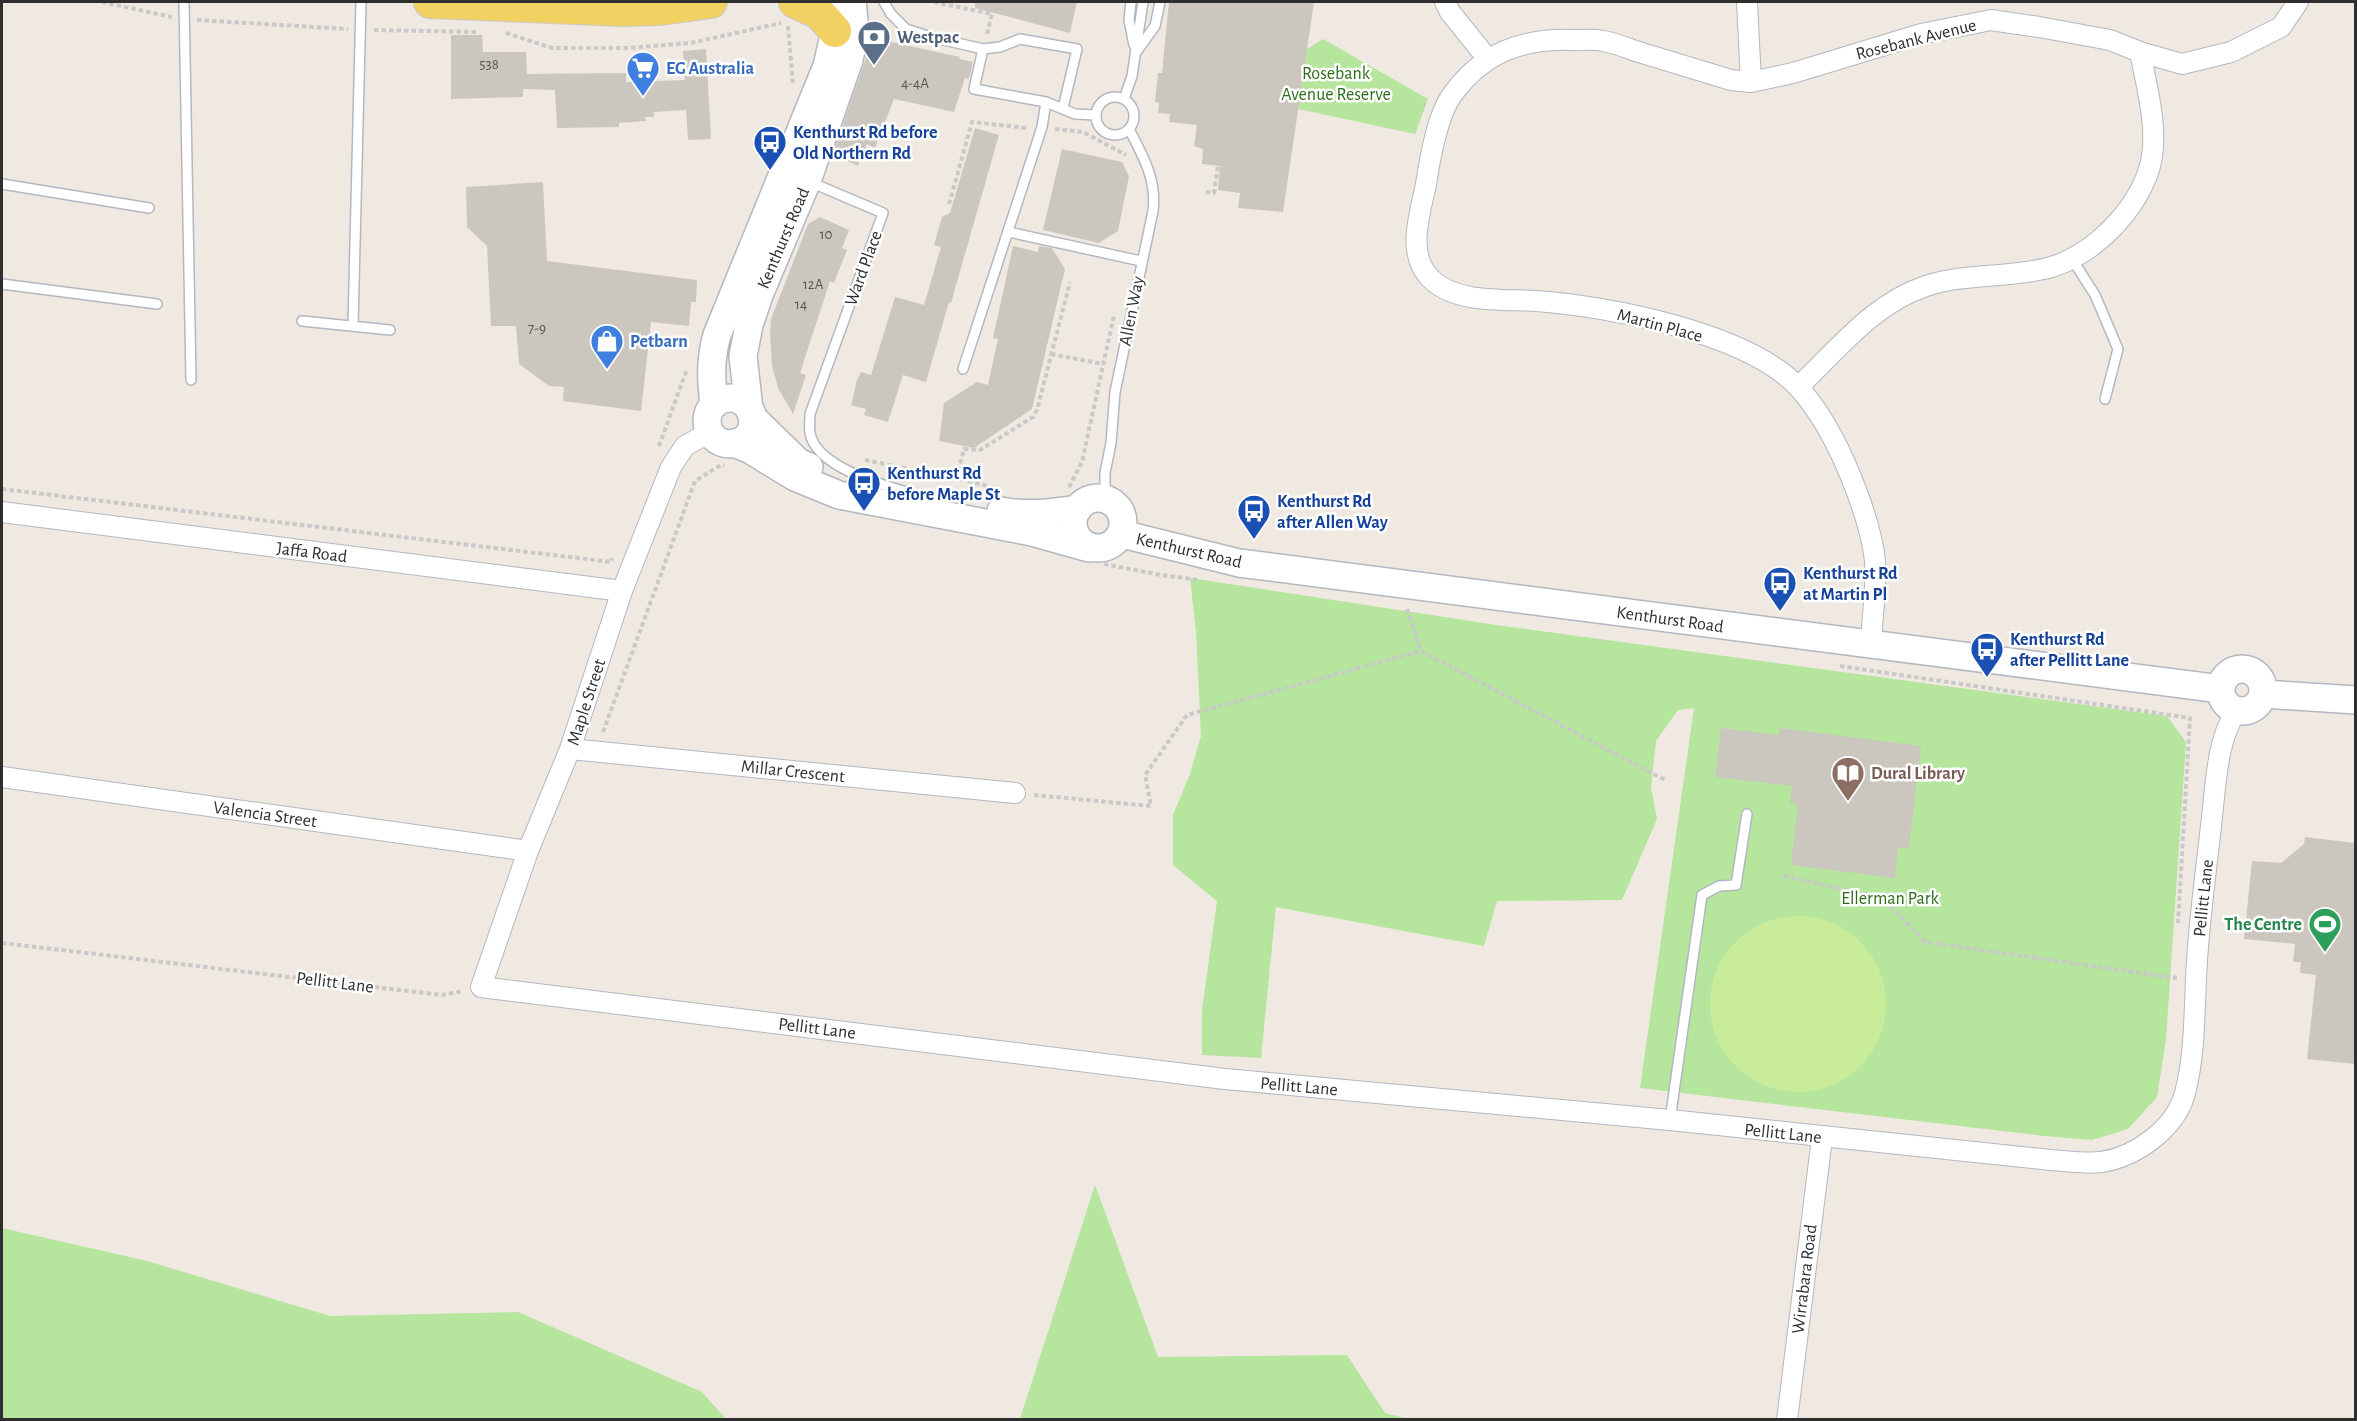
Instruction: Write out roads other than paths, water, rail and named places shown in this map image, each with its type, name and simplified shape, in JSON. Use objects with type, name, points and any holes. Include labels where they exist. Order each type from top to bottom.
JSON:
[{"type":"main road","points":[[430,2],[622,10],[660,9],[711,2]]},
{"type":"main road","points":[[795,2],[819,13],[834,16]]},
{"type":"main road","name":"Kenthurst Road","points":[[714,405],[711,375],[712,354],[717,335],[796,177],[849,60],[855,30],[852,2]]},
{"type":"main road","name":"Kenthurst Road","points":[[750,412],[743,356],[749,325],[796,177],[827,66],[834,16]]},
{"type":"main road","points":[[725,448],[707,418],[714,405],[732,398],[739,400],[798,462],[835,478],[1017,514],[1047,514],[1073,498],[1105,499],[1112,502],[1121,512],[1124,525],[1122,534],[1116,542],[1098,549],[1093,555]]},
{"type":"main road","points":[[725,448],[741,441],[750,430],[750,412]]},
{"type":"main road","points":[[725,448],[749,449],[795,477],[839,495],[1032,532],[1093,555]]},
{"type":"main road","points":[[1073,498],[1072,525],[1075,534],[1093,555]]},
{"type":"main road","name":"Kenthurst Road","points":[[1122,534],[1239,563],[2221,689]]},
{"type":"main road","points":[[2245,670],[2251,672],[2260,681],[2263,694],[2256,706],[2237,711],[2223,700],[2221,689],[2223,682],[2231,672],[2245,670]]},
{"type":"main road","points":[[2263,694],[2355,699]]},
{"type":"street","points":[[1444,2],[1449,12],[1487,58]]},
{"type":"street","points":[[1748,2],[1751,82]]},
{"type":"street","name":"Rosebank Avenue","points":[[1451,96],[1487,58],[1514,45],[1558,39],[1602,41],[1731,80],[1751,82],[1794,73],[1921,34],[1991,21],[2110,40],[2140,52],[2182,64],[2231,52],[2281,27],[2298,2]]},
{"type":"street","points":[[1798,387],[1865,320],[1906,295],[1926,286],[1962,278],[2016,274],[2050,268],[2072,259],[2107,234],[2134,201],[2147,175],[2154,148],[2150,105],[2140,52]]},
{"type":"street","name":"Martin Place","points":[[1451,96],[1434,139],[1417,232],[1416,249],[1429,278],[1442,288],[1492,301],[1536,301],[1592,307],[1679,326],[1743,350],[1766,362],[1798,387],[1834,437],[1865,512],[1875,562],[1871,643]]},
{"type":"street","name":"Maple Street","points":[[481,987],[528,851],[570,749],[622,591],[671,467],[685,446],[725,448]]},
{"type":"street","name":"Jaffa Road","points":[[2,512],[622,591]]},
{"type":"street","name":"Pellitt Lane","points":[[481,987],[1225,1079],[2099,1163],[2114,1160],[2149,1142],[2172,1119],[2184,1094],[2190,1058],[2197,952],[2217,772],[2229,721],[2237,711]]},
{"type":"street","name":"Millar Crescent","points":[[570,749],[1015,793]]},
{"type":"street","name":"Valencia Street","points":[[2,777],[528,851]]},
{"type":"street","name":"Wirrabara Road","points":[[1786,1419],[1822,1138]]},
{"type":"lane","points":[[184,2],[191,380]]},
{"type":"lane","points":[[353,325],[361,2]]},
{"type":"lane","points":[[884,2],[891,14],[906,29],[983,48],[1000,47],[1020,39],[1077,49],[1063,108]]},
{"type":"lane","points":[[1131,2],[1129,20],[1136,53]]},
{"type":"lane","points":[[1124,99],[1132,76],[1143,2]]},
{"type":"lane","points":[[1136,53],[1155,26],[1160,2]]},
{"type":"lane","points":[[983,48],[974,89],[1046,102],[1081,115],[1096,114]]},
{"type":"lane","points":[[1113,97],[1124,99],[1132,107],[1134,118],[1129,129],[1117,135],[1104,131],[1097,121],[1096,114],[1101,102],[1113,97]]},
{"type":"lane","points":[[963,369],[1042,127],[1046,102]]},
{"type":"lane","name":"Allen Way","points":[[1105,499],[1105,473],[1111,443],[1115,392],[1154,194],[1151,175],[1129,129]]},
{"type":"lane","name":"Ward Place","points":[[796,177],[883,213],[810,414],[810,435],[824,456],[863,479],[910,493]]},
{"type":"lane","points":[[2,184],[149,208]]},
{"type":"lane","points":[[1009,232],[1141,261]]},
{"type":"lane","points":[[2072,259],[2095,295],[2118,349],[2105,399]]},
{"type":"lane","points":[[2,284],[157,304]]},
{"type":"lane","points":[[302,321],[390,330]]},
{"type":"lane","points":[[1670,1120],[1702,895],[1719,886],[1736,885],[1746,814]]},
{"type":"place","name":"Westpac","points":[[874,66]]},
{"type":"place","name":"EG Australia","points":[[643,97]]},
{"type":"place","name":"Kenthurst Rd before Old Northern Rd","points":[[770,171]]},
{"type":"place","name":"Petbarn","points":[[607,370]]},
{"type":"place","name":"Kenthurst Rd before Maple St","points":[[864,512]]},
{"type":"place","name":"Kenthurst Rd after Allen Way","points":[[1254,540]]},
{"type":"place","name":"Kenthurst Rd at Martin Pl","points":[[1780,612]]},
{"type":"place","name":"Kenthurst Rd after Pellitt Lane","points":[[1987,678]]},
{"type":"place","name":"Dural Library","points":[[1848,802]]},
{"type":"place","name":"The Centre","points":[[2325,953]]},
{"type":"park label","name":"Rosebank Avenue Reserve","points":[[1336,83]]},
{"type":"park label","name":"Ellerman Park","points":[[1890,898]]}]
